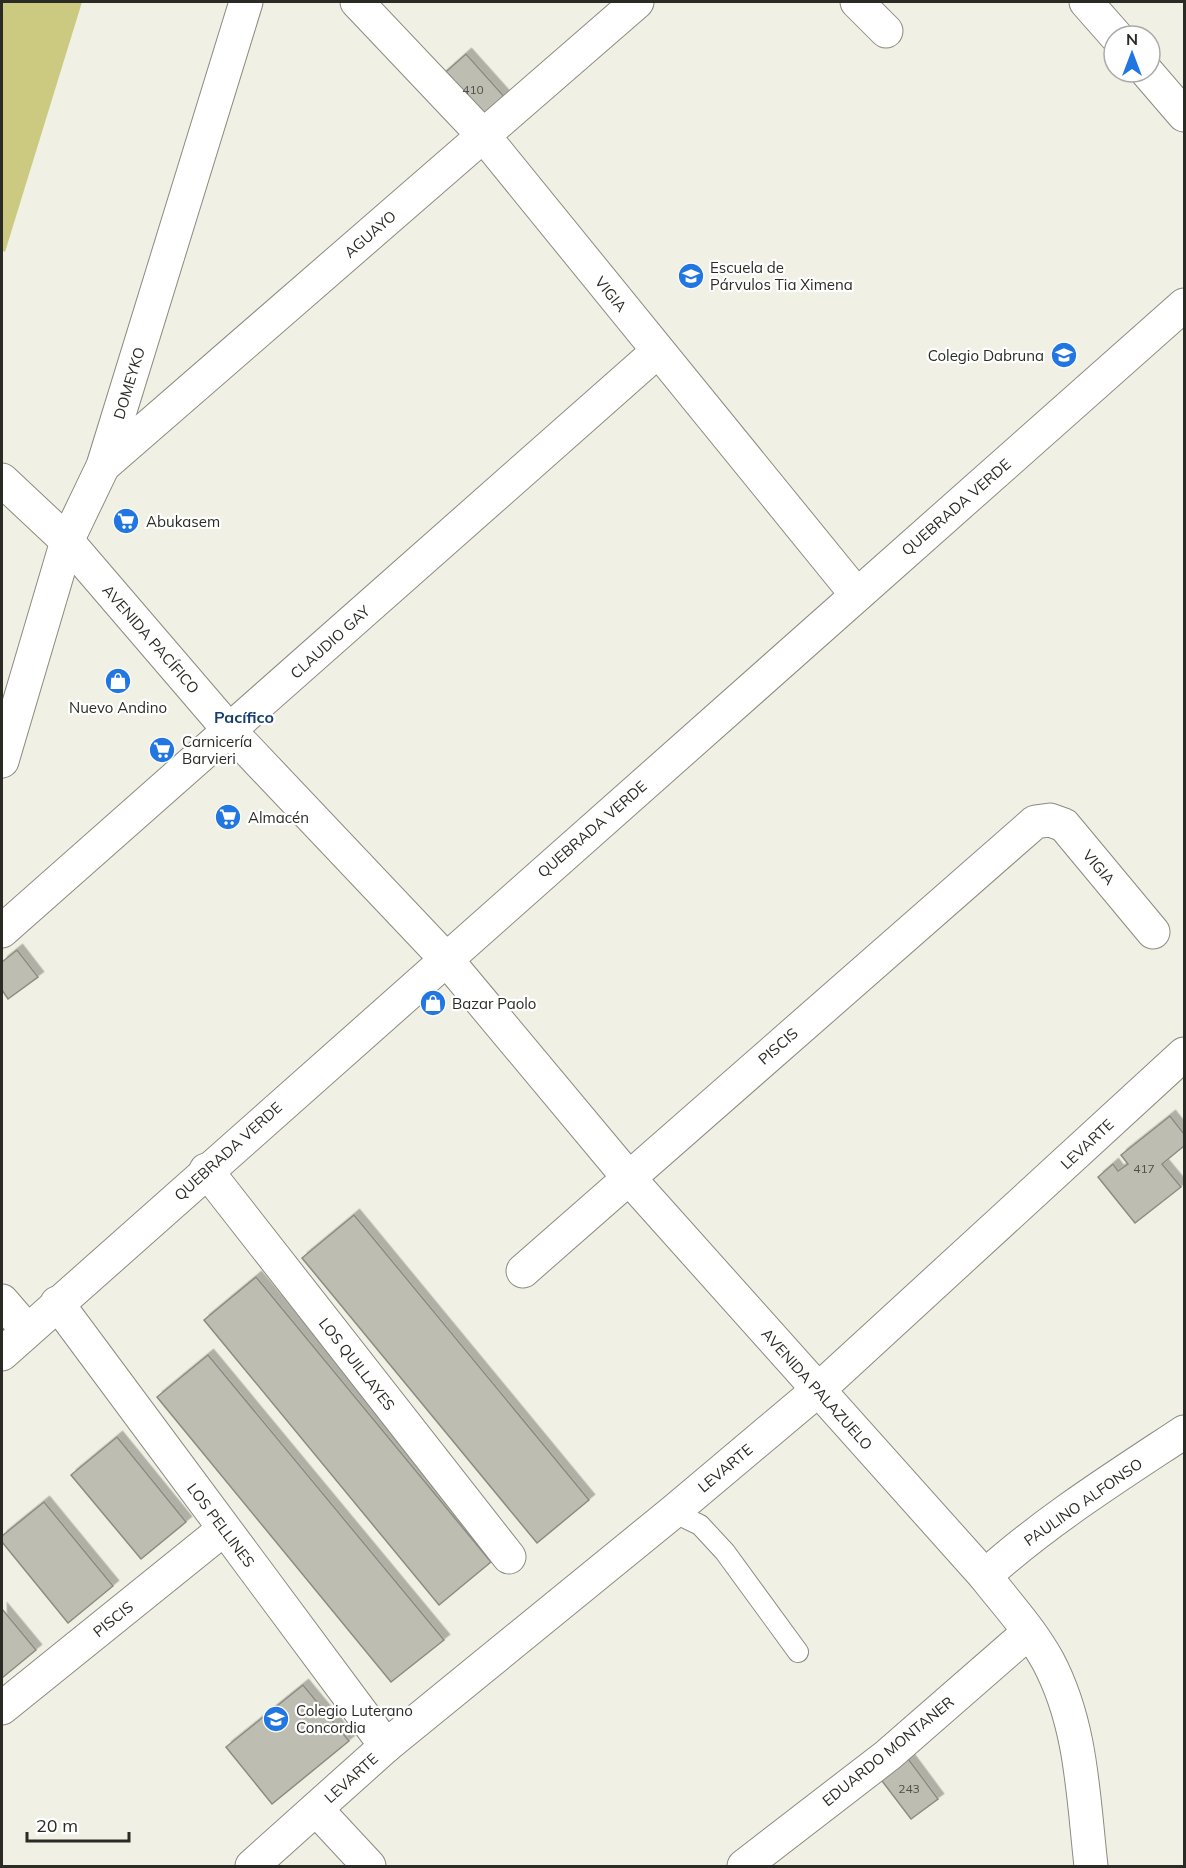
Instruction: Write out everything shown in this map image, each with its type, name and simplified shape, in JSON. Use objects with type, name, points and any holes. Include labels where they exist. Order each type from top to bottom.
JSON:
[{"type":"street","name":"DOMEYKO","points":[[2,761],[67,540],[103,466],[246,2]]},
{"type":"street","name":"VIGIA","points":[[357,2],[483,135],[857,595]]},
{"type":"street","name":"AGUAYO","points":[[103,466],[637,2]]},
{"type":"street","points":[[857,2],[886,31]]},
{"type":"street","points":[[1086,2],[1105,24]]},
{"type":"street","points":[[1158,84],[1185,115]]},
{"type":"street","name":"QUEBRADA VERDE","points":[[2,1354],[206,1170],[1185,305]]},
{"type":"street","name":"CLAUDIO GAY","points":[[2,931],[658,351]]},
{"type":"street","name":"AVENIDA PACÍFICO","points":[[2,480],[67,540],[230,731],[446,958]]},
{"type":"street","name":"VIGIA","points":[[1035,822],[1050,820],[1064,825],[1153,932]]},
{"type":"street","name":"PISCIS","points":[[523,1271],[1035,822]]},
{"type":"street","name":"AVENIDA PALAZUELO","points":[[446,958],[628,1177],[985,1576],[1029,1632],[1047,1660],[1073,1721],[1080,1753],[1089,1865]]},
{"type":"street","name":"LEVARTE","points":[[252,1866],[386,1746],[673,1512],[818,1390],[1185,1054]]},
{"type":"street","name":"LOS QUILLAYES","points":[[206,1170],[509,1557]]},
{"type":"street","points":[[2,1301],[27,1330]]},
{"type":"street","name":"LOS PELLINES","points":[[57,1303],[386,1746]]},
{"type":"street","name":"PAULINO ALFONSO","points":[[985,1576],[1013,1551],[1086,1497],[1185,1432]]},
{"type":"street","name":"PISCIS","points":[[2,1708],[224,1529]]},
{"type":"street","name":"EDUARDO MONTANER","points":[[744,1866],[888,1755],[1029,1632]]},
{"type":"street","points":[[316,1809],[369,1866]]},
{"type":"lane","points":[[673,1512],[700,1525],[712,1538],[798,1652]]},
{"type":"shaded area","points":[[2,2],[82,2],[5,252],[2,250]]},
{"type":"building","points":[[466,54],[508,101],[480,125],[439,78]]},
{"type":"building","points":[[17,950],[38,977],[8,999],[2,990],[2,962]]},
{"type":"building","points":[[1170,1116],[1184,1134],[1184,1146],[1162,1164],[1181,1187],[1135,1223],[1098,1177],[1113,1164],[1118,1171],[1128,1164],[1121,1155]]},
{"type":"building","points":[[354,1215],[589,1500],[537,1543],[302,1258]]},
{"type":"building","points":[[256,1277],[491,1562],[439,1605],[204,1320]]},
{"type":"building","points":[[208,1355],[444,1640],[391,1682],[157,1397]]},
{"type":"building","points":[[117,1437],[186,1522],[141,1559],[71,1475]]},
{"type":"building","points":[[44,1502],[113,1586],[68,1623],[2,1542],[2,1536]]},
{"type":"building","points":[[2,1609],[36,1650],[2,1678]]},
{"type":"building","points":[[303,1685],[349,1741],[272,1804],[226,1747]]},
{"type":"building","points":[[906,1756],[938,1799],[911,1819],[879,1777]]},
{"type":"place","name":"Escuela de Párvulos Tia Ximena","points":[[691,276]]},
{"type":"place","name":"Colegio Dabruna","points":[[1064,355]]},
{"type":"place","name":"Abukasem","points":[[126,521]]},
{"type":"place","name":"Nuevo Andino","points":[[118,681]]},
{"type":"place","name":"Carnicería Barvieri","points":[[162,750]]},
{"type":"place","name":"Almacén","points":[[228,817]]},
{"type":"place","name":"Bazar Paolo","points":[[433,1003]]},
{"type":"place","name":"Colegio Luterano Concordia","points":[[276,1719]]},
{"type":"district","name":"Pacífico","points":[[244,717]]}]
